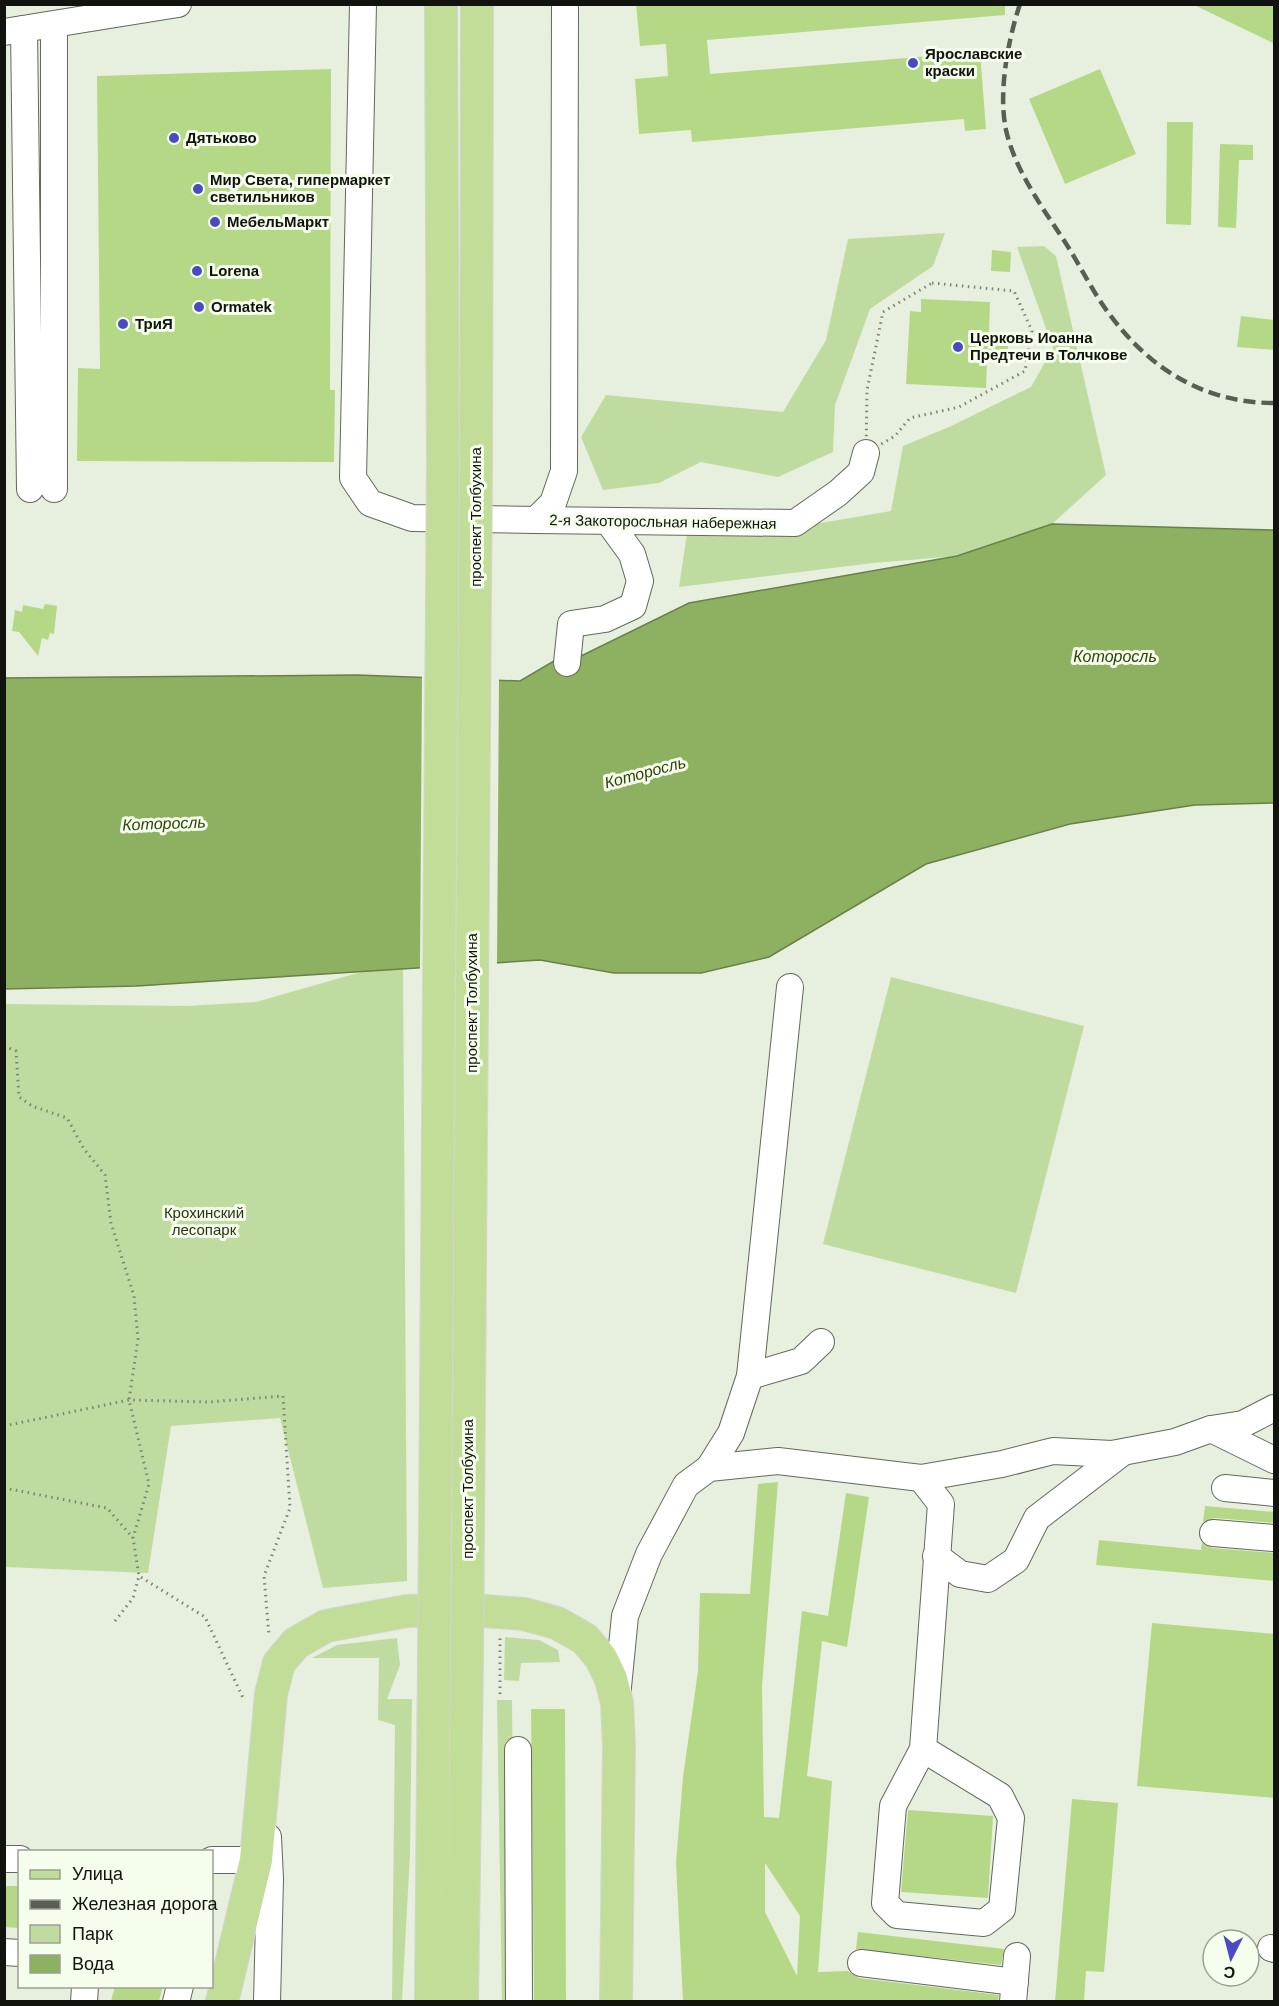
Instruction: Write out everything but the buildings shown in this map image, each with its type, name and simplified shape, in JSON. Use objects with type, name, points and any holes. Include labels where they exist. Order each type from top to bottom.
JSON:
[{"type":"main road","points":[[430,2001],[443,462],[441,4]]},
{"type":"main road","name":"проспект Толбухина","points":[[462,2001],[467,1664],[477,4]]},
{"type":"main road","points":[[222,2001],[256,1860],[265,1783],[271,1694],[279,1663],[296,1643],[326,1626],[407,1611],[471,1610],[524,1614],[557,1623],[585,1639],[601,1658],[611,1679],[617,1703],[619,1746],[616,2001]]},
{"type":"street","points":[[54,26],[42,489],[14,30],[54,26],[115,10],[178,4]]},
{"type":"street","name":"2-я Закоторосльная набережная","points":[[363,4],[353,478],[370,503],[412,518],[795,523],[838,493],[861,472],[866,453]]},
{"type":"street","points":[[536,520],[554,502],[564,471],[565,4]]},
{"type":"street","points":[[567,663],[571,624],[605,619],[633,606],[640,582],[632,554],[608,521]]},
{"type":"street","points":[[617,1703],[625,1616],[650,1554],[686,1485],[709,1468],[731,1433],[750,1376],[790,987]]},
{"type":"street","points":[[750,1376],[801,1361],[821,1342]]},
{"type":"street","points":[[709,1468],[778,1461],[921,1478],[1002,1464],[1053,1451],[1122,1453],[1175,1443],[1211,1429],[1243,1424],[1275,1408]]},
{"type":"street","points":[[1211,1429],[1275,1461]]},
{"type":"street","points":[[936,1556],[960,1574],[988,1579],[1016,1560],[1037,1518],[1122,1453]]},
{"type":"street","points":[[921,1478],[941,1504],[923,1749],[893,1806],[885,1903],[897,1915],[984,1923],[1002,1909],[1011,1818],[1000,1796],[923,1749]]},
{"type":"street","points":[[1225,1488],[1275,1493]]},
{"type":"street","points":[[1213,1533],[1275,1538]]},
{"type":"street","points":[[518,1750],[519,2001]]},
{"type":"street","points":[[265,1783],[270,1879],[267,2001]]},
{"type":"street","points":[[213,1860],[256,1860]]},
{"type":"street","points":[[861,1963],[1014,1992],[1017,1956]]},
{"type":"path","points":[[932,283],[1014,291],[1032,331],[1025,371],[959,407],[910,418],[895,436],[866,453],[867,390],[883,312],[932,283]]},
{"type":"path","points":[[4,1046],[16,1051],[19,1097],[32,1106],[67,1118],[84,1149],[105,1174],[111,1223],[134,1296],[138,1339],[129,1400],[149,1484],[134,1538],[139,1576],[133,1598],[115,1621]]},
{"type":"path","points":[[4,1426],[129,1400],[210,1402],[283,1396],[290,1508],[264,1576],[269,1636]]},
{"type":"path","points":[[4,1488],[106,1508],[134,1538]]},
{"type":"path","points":[[139,1576],[205,1617],[247,1706]]},
{"type":"path","points":[[500,1630],[500,1694]]},
{"type":"green space","points":[[945,233],[933,266],[870,309],[835,405],[833,452],[778,477],[701,462],[659,483],[603,490],[581,437],[606,395],[783,412],[826,340],[848,239]]},
{"type":"green space","points":[[1044,246],[1056,256],[1106,475],[1052,524],[957,556],[873,563],[679,587],[687,534],[815,524],[891,511],[903,446],[949,427],[1031,387],[1053,348],[1017,247]]},
{"type":"green space","name":"Крохинский лесопарк","points":[[403,960],[407,1581],[323,1588],[280,1418],[171,1426],[148,1573],[5,1567],[5,1004],[187,1006],[256,1002]]},
{"type":"green space","points":[[891,977],[1084,1026],[1016,1293],[823,1244]]},
{"type":"green space","points":[[505,1637],[539,1640],[558,1650],[560,1662],[521,1663],[519,1681],[504,1680]]},
{"type":"green space","points":[[397,1638],[400,1665],[387,1699],[412,1699],[410,1854],[402,2001],[392,2002],[395,1725],[378,1720],[379,1658],[312,1658],[337,1645]]},
{"type":"green space","points":[[497,1700],[512,1700],[515,2001],[502,2001]]},
{"type":"water","name":"Которосль","points":[[1052,524],[1274,530],[1274,803],[1195,805],[1070,824],[926,864],[769,957],[701,973],[614,973],[540,960],[137,986],[5,989],[4,678],[357,675],[520,681],[559,658],[575,659],[689,603],[957,556]]},
{"type":"pier","points":[[422,675],[499,678],[497,966],[420,970]]},
{"type":"railway","points":[[1020,4],[1012,34],[1004,83],[1006,130],[1010,145],[1030,188],[1098,298],[1126,335],[1143,352],[1182,380],[1225,397],[1274,403]]},
{"type":"place","name":"Ярославские краски","points":[[913,63]]},
{"type":"place","name":"Дятьково","points":[[174,138]]},
{"type":"place","name":"Мир Света, гипермаркет светильников","points":[[198,189]]},
{"type":"place","name":"МебельМаркт","points":[[215,222]]},
{"type":"place","name":"Lorena","points":[[197,271]]},
{"type":"place","name":"Ormatek","points":[[199,307]]},
{"type":"place","name":"ТриЯ","points":[[123,324]]},
{"type":"place","name":"Церковь Иоанна Предтечи в Толчкове","points":[[958,347]]}]
